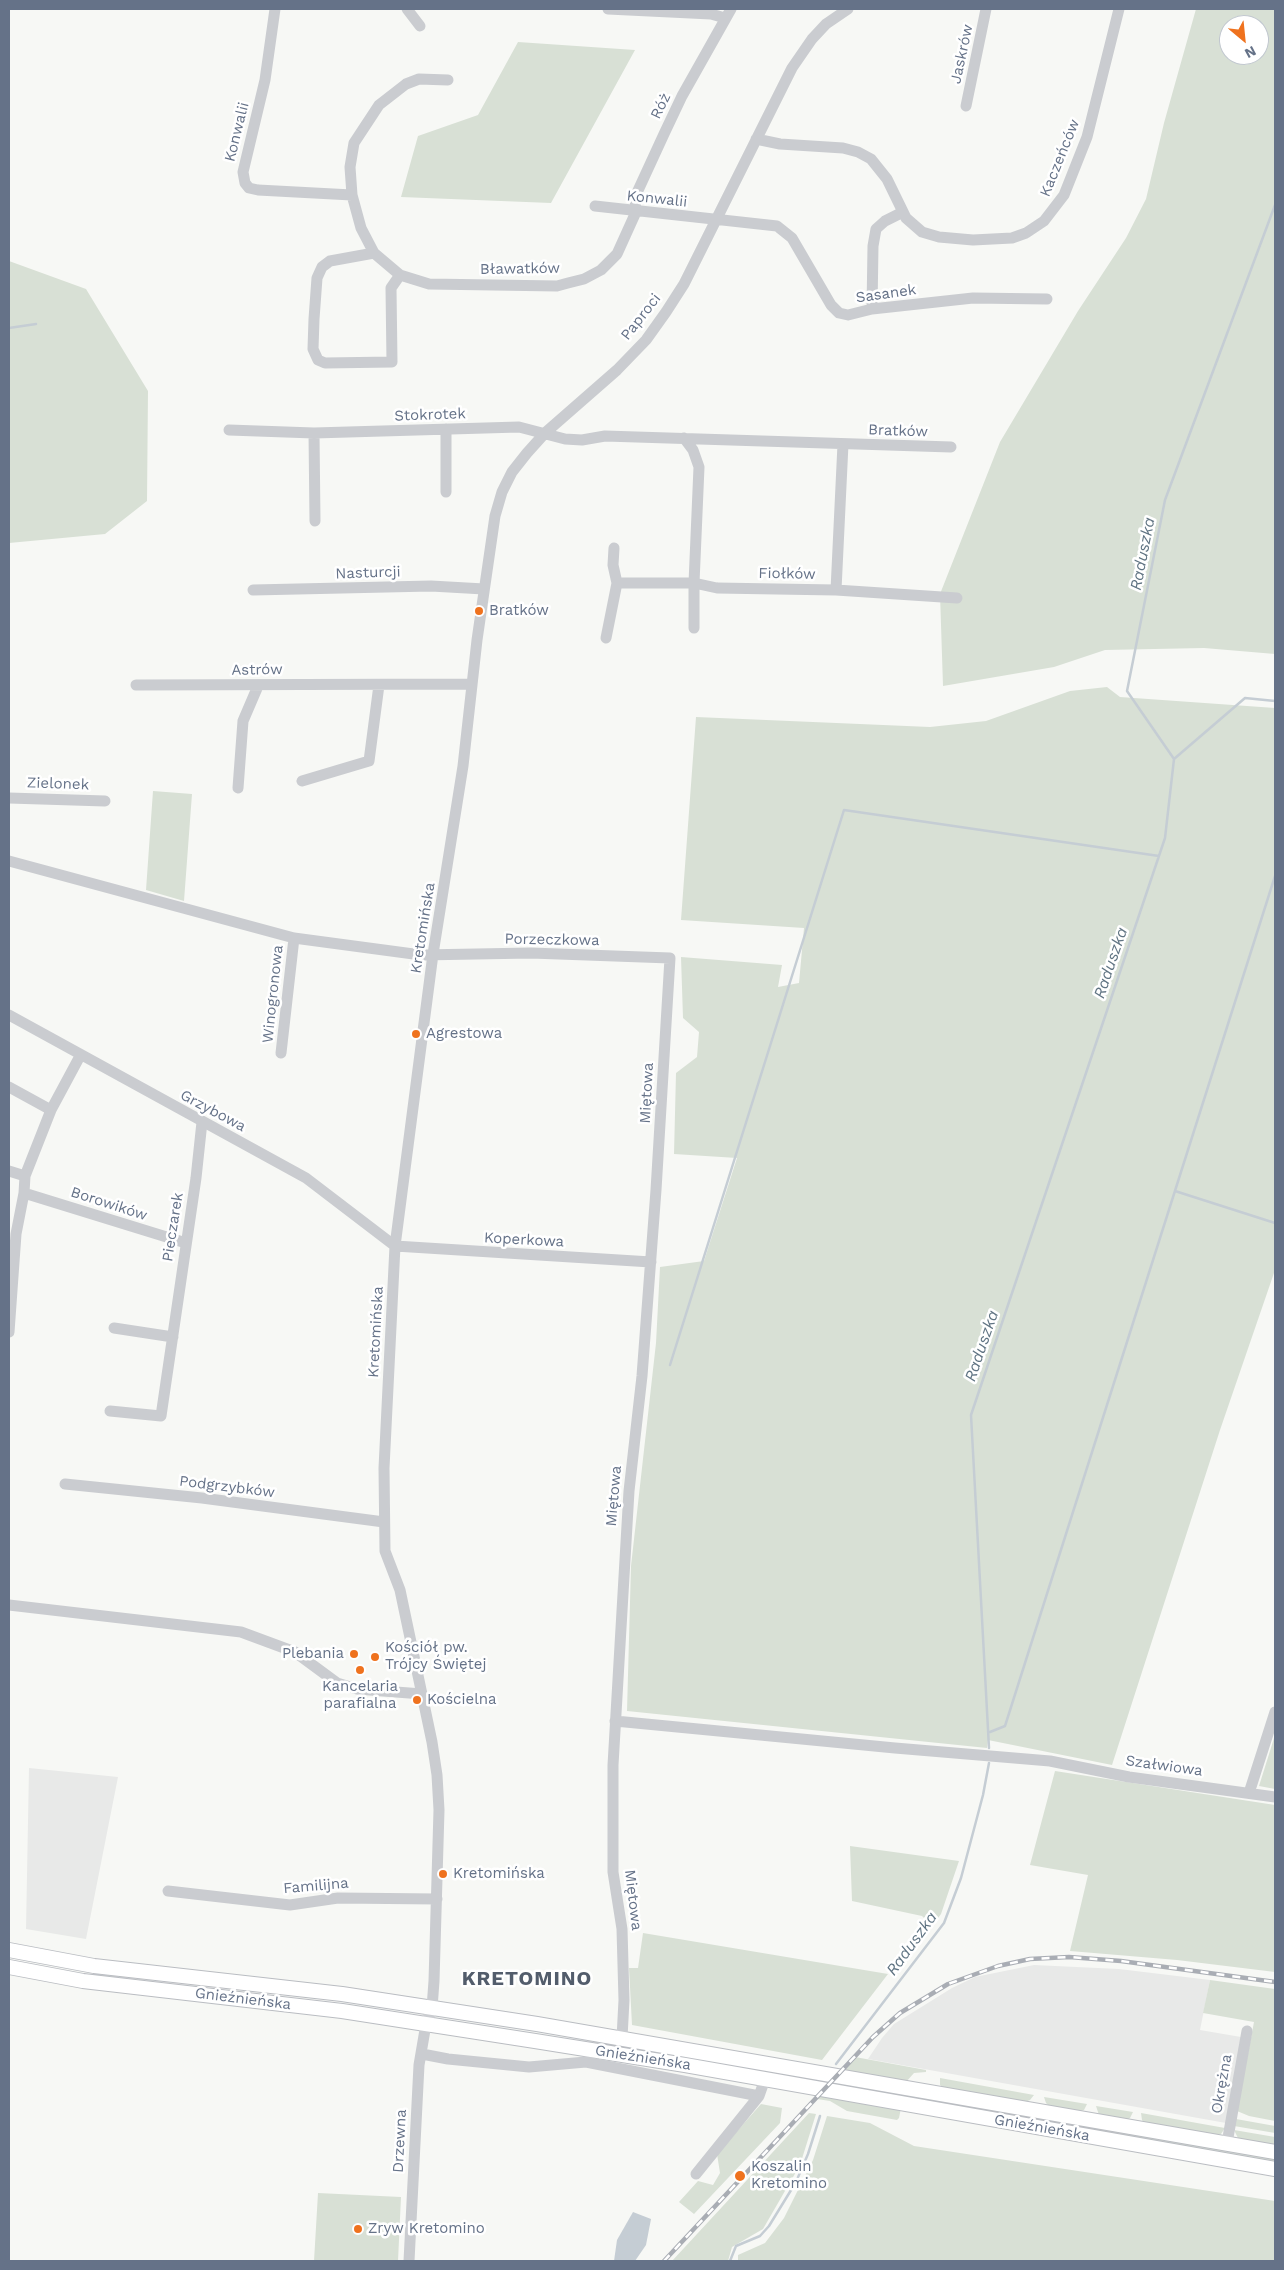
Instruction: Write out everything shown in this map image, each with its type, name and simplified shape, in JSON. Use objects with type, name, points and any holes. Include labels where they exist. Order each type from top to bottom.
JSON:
[{"type":"main road","name":"Gnieźnieńska","points":[[9,1950],[86,1965],[326,1992],[622,2038],[1275,2152]]},
{"type":"main road","name":"Gnieźnieńska","points":[[9,1966],[91,1982],[312,2007],[426,2024],[766,2079],[1275,2169]]},
{"type":"street","name":"Konwalii","points":[[276,9],[265,80],[242,172],[244,183],[249,188],[258,190],[352,195]]},
{"type":"street","points":[[407,9],[420,26]]},
{"type":"street","name":"Róż","points":[[608,9],[711,14],[728,13]]},
{"type":"street","name":"Paproci","points":[[478,640],[491,538],[502,492],[512,472],[545,433],[617,370],[646,340],[684,284],[714,220],[792,68],[812,39],[826,24],[848,9]]},
{"type":"street","name":"Jaskrów","points":[[966,106],[986,9]]},
{"type":"street","name":"Kaczeńców","points":[[756,139],[780,144],[842,148],[858,152],[871,159],[887,179],[906,218],[922,232],[939,237],[974,240],[1012,238],[1026,233],[1044,221],[1064,195],[1087,137],[1119,9]]},
{"type":"street","name":"Róż","points":[[636,212],[635,197],[682,96],[728,13]]},
{"type":"street","name":"Bławatków","points":[[448,80],[419,79],[406,84],[379,105],[354,143],[350,166],[352,195],[361,228],[374,253],[400,275],[429,284],[557,286],[584,279],[601,270],[617,254],[636,212]]},
{"type":"street","name":"Konwalii","points":[[595,206],[714,220]]},
{"type":"street","points":[[872,309],[873,246],[876,229],[885,221],[903,212]]},
{"type":"street","name":"Sasanek","points":[[714,220],[777,226],[792,238],[831,304],[839,313],[848,314],[872,309],[973,298],[1047,299]]},
{"type":"street","points":[[374,253],[330,261],[322,267],[316,278],[313,349],[318,360],[326,363],[392,362],[391,288],[400,275]]},
{"type":"street","name":"Stokrotek","points":[[229,430],[314,433],[519,427],[545,433]]},
{"type":"street","points":[[446,429],[446,492]]},
{"type":"street","points":[[314,433],[315,521]]},
{"type":"street","name":"Bratków","points":[[545,433],[565,440],[582,440],[605,436],[951,447]]},
{"type":"street","points":[[684,438],[694,450],[699,467],[694,628]]},
{"type":"street","points":[[836,590],[843,444]]},
{"type":"street","points":[[606,638],[617,583],[613,565],[614,548]]},
{"type":"street","name":"Fiołków","points":[[617,583],[694,583],[717,588],[836,590],[957,598]]},
{"type":"street","name":"Nasturcji","points":[[253,590],[430,586],[484,589]]},
{"type":"street","name":"Kretomińska","points":[[426,2024],[432,2008],[437,1899],[438,1778],[400,1590],[385,1550],[384,1468],[395,1246],[433,954],[459,795],[478,640]]},
{"type":"street","name":"Astrów","points":[[136,685],[472,684]]},
{"type":"street","points":[[302,780],[369,761],[379,685]]},
{"type":"street","points":[[238,788],[244,721],[258,686]]},
{"type":"street","name":"Zielonek","points":[[9,798],[105,801]]},
{"type":"street","points":[[9,860],[294,938],[421,956],[433,954]]},
{"type":"street","name":"Winogronowa","points":[[281,1053],[294,938]]},
{"type":"street","name":"Porzeczkowa","points":[[433,954],[531,953],[670,958]]},
{"type":"street","name":"Miętowa","points":[[622,2038],[624,2000],[622,1929],[613,1872],[613,1765],[629,1491],[642,1376],[651,1262],[670,958]]},
{"type":"street","name":"Grzybowa","points":[[9,1015],[80,1056],[306,1178],[395,1246]]},
{"type":"street","points":[[9,1332],[12,1234],[24,1193],[25,1176],[51,1110],[80,1056]]},
{"type":"street","points":[[9,1087],[51,1110]]},
{"type":"street","name":"Pieczarek","points":[[110,1411],[162,1416],[196,1178],[202,1122]]},
{"type":"street","points":[[9,1171],[25,1176]]},
{"type":"street","name":"Borowików","points":[[24,1193],[186,1243]]},
{"type":"street","name":"Koperkowa","points":[[395,1246],[651,1262]]},
{"type":"street","points":[[114,1328],[173,1337]]},
{"type":"street","name":"Podgrzybków","points":[[65,1484],[202,1498],[384,1522]]},
{"type":"street","points":[[9,1605],[241,1632],[295,1652],[337,1683],[358,1689],[422,1694]]},
{"type":"street","points":[[1249,1793],[1275,1712]]},
{"type":"street","name":"Szałwiowa","points":[[616,1721],[1050,1761],[1129,1777],[1275,1797]]},
{"type":"street","name":"Familijna","points":[[168,1891],[290,1905],[338,1898],[437,1899]]},
{"type":"street","name":"Drzewna","points":[[409,2261],[419,2065],[426,2024]]},
{"type":"street","name":"Okrężna","points":[[1227,2143],[1247,2031]]},
{"type":"street","points":[[422,2054],[464,2061],[529,2067],[566,2063],[592,2063],[759,2096]]},
{"type":"street","points":[[696,2174],[759,2096],[766,2079]]},
{"type":"shaded area","points":[[1196,9],[1275,9],[1275,654],[1204,648],[1105,650],[1054,667],[943,686],[940,594],[1000,442],[1078,311],[1126,238],[1146,199],[1164,123]]},
{"type":"shaded area","points":[[518,42],[635,50],[551,203],[401,197],[418,136],[478,115]]},
{"type":"shaded area","points":[[9,261],[86,289],[148,391],[147,501],[105,534],[9,543]]},
{"type":"shaded area","points":[[1107,687],[1120,697],[1275,708],[1275,1270],[1220,1430],[1112,1765],[988,1740],[987,1748],[627,1711],[631,1566],[656,1343],[660,1267],[704,1261],[737,1158],[674,1154],[676,1073],[697,1057],[699,1032],[683,1018],[681,957],[782,965],[778,987],[799,983],[804,928],[681,920],[696,717],[930,727],[986,721],[1070,691]]},
{"type":"shaded area","points":[[153,791],[192,794],[184,901],[146,890]]},
{"type":"shaded area","points":[[1275,1735],[1275,1789],[1259,1786]]},
{"type":"shaded area","points":[[29,1768],[118,1777],[86,1939],[26,1929]]},
{"type":"shaded area","points":[[1055,1771],[1275,1805],[1275,1972],[1177,1960],[1070,1951],[1088,1875],[1030,1865]]},
{"type":"shaded area","points":[[850,1846],[959,1861],[941,1914],[925,1936],[927,1921],[922,1916],[852,1901]]},
{"type":"shaded area","points":[[643,1933],[888,1974],[822,2060],[632,2025],[629,1968],[638,1968]]},
{"type":"shaded area","points":[[1034,1965],[1119,1969],[1210,1980],[1200,2030],[1241,2037],[1226,2123],[868,2059],[894,2024],[952,1988],[975,1977]]},
{"type":"shaded area","points":[[1210,1980],[1275,1989],[1275,2121],[1249,2116],[1237,2111],[1254,2022],[1203,2013]]},
{"type":"shaded area","points":[[855,2057],[926,2070],[926,2072],[914,2073],[906,2082],[842,2071]]},
{"type":"shaded area","points":[[940,2078],[1034,2095],[1030,2100],[1023,2103],[944,2089],[940,2085]]},
{"type":"shaded area","points":[[840,2080],[904,2092],[903,2098],[834,2086]]},
{"type":"shaded area","points":[[821,2094],[901,2108],[899,2118],[897,2120],[847,2111],[830,2101],[817,2099]]},
{"type":"shaded area","points":[[1044,2097],[1087,2104],[1084,2110],[1077,2112],[1050,2107]]},
{"type":"shaded area","points":[[942,2100],[1275,2158],[1275,2163],[942,2104]]},
{"type":"shaded area","points":[[761,2104],[782,2108],[780,2123],[694,2214],[679,2202],[698,2181],[713,2185],[720,2173],[717,2154]]},
{"type":"shaded area","points":[[1096,2106],[1133,2112],[1130,2118],[1125,2121],[1099,2115]]},
{"type":"shaded area","points":[[809,2113],[816,2114],[800,2165],[763,2229],[732,2247],[728,2261],[672,2261]]},
{"type":"shaded area","points":[[1141,2113],[1225,2128],[1221,2134],[1215,2136],[1145,2124]]},
{"type":"shaded area","points":[[827,2116],[870,2123],[914,2146],[1275,2201],[1275,2261],[738,2261],[738,2255],[765,2243],[784,2218],[813,2160]]},
{"type":"shaded area","points":[[1236,2119],[1275,2126],[1275,2133],[1234,2126]]},
{"type":"shaded area","points":[[1234,2130],[1275,2137],[1275,2147],[1239,2140]]},
{"type":"shaded area","name":"Zryw Kretomino","points":[[318,2193],[401,2197],[398,2261],[314,2261]]},
{"type":"shaded area","points":[[633,2212],[651,2219],[646,2245],[635,2261],[614,2261],[617,2240]]},
{"type":"waterway","name":"Raduszka","points":[[989,1748],[971,1415],[1165,838],[1174,759],[1127,691],[1165,500],[1275,205]]},
{"type":"waterway","points":[[9,328],[36,324]]},
{"type":"waterway","points":[[1174,759],[1245,698],[1275,701]]},
{"type":"waterway","points":[[670,1365],[844,810],[1159,856]]},
{"type":"waterway","points":[[990,1732],[1005,1726],[1275,876]]},
{"type":"waterway","points":[[1175,1191],[1275,1223]]},
{"type":"waterway","name":"Raduszka","points":[[836,2064],[944,1923],[961,1878],[983,1795],[989,1763]]},
{"type":"waterway","name":"Raduszka","points":[[730,2261],[736,2246],[760,2236],[769,2226],[796,2182],[808,2154],[820,2116]]},
{"type":"railway","points":[[664,2261],[873,2037],[900,2013],[948,1984],[998,1966],[1030,1959],[1069,1957],[1121,1961],[1275,1982]]},
{"type":"place","name":"Bratków","points":[[479,611]]},
{"type":"place","name":"Agrestowa","points":[[416,1034]]},
{"type":"place","name":"Plebania","points":[[354,1654]]},
{"type":"place","name":"Kościół pw. Trójcy Świętej","points":[[375,1657]]},
{"type":"place","name":"Kancelaria parafialna","points":[[360,1670]]},
{"type":"place","name":"Kościelna","points":[[417,1700]]},
{"type":"place","name":"Kretomińska","points":[[443,1874]]},
{"type":"place","name":"Koszalin Kretomino","points":[[740,2176]]},
{"type":"place","name":"Zryw Kretomino","points":[[358,2229]]},
{"type":"district","name":"KRETOMINO","points":[[527,1979]]}]
